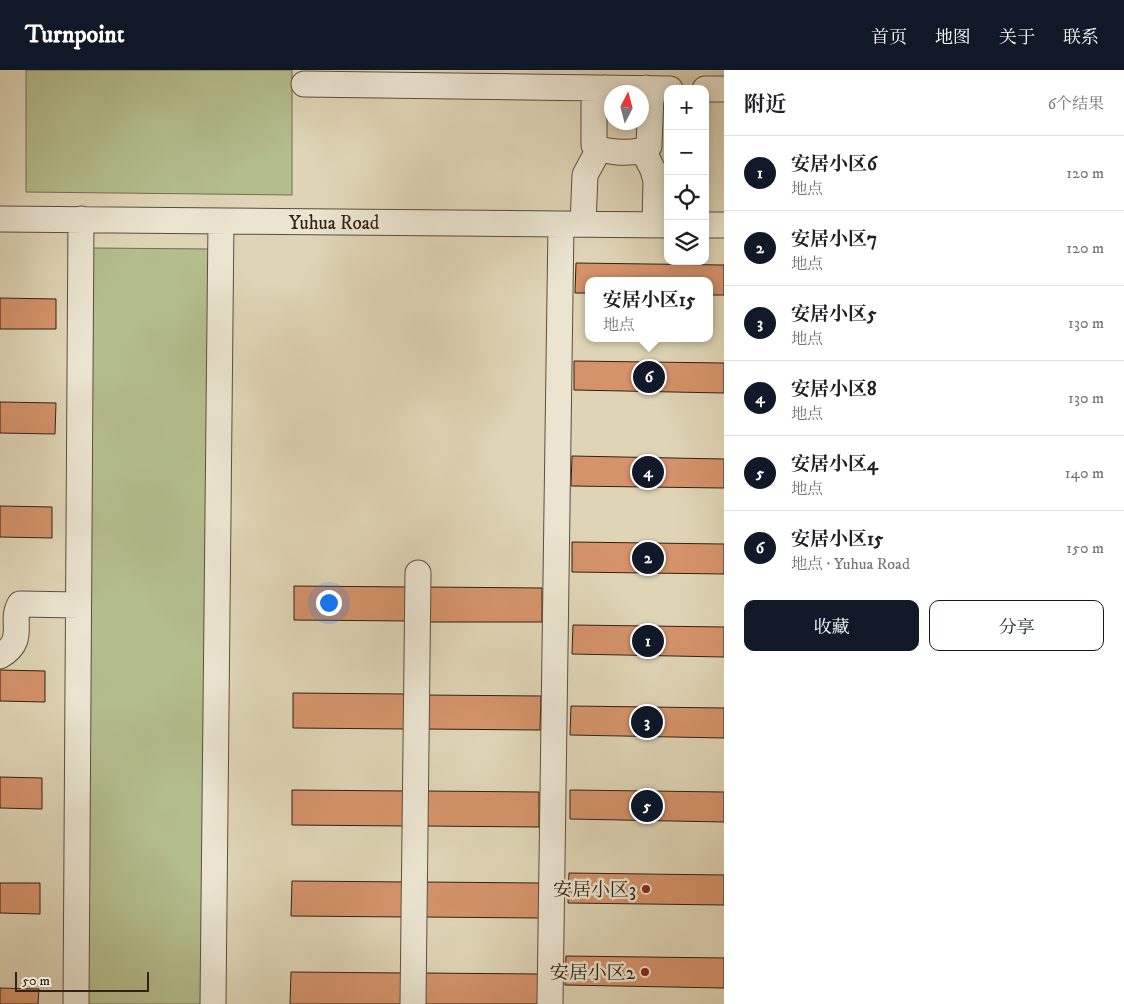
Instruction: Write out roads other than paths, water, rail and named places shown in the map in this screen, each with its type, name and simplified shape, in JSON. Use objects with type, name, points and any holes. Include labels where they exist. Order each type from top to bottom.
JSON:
[{"type":"street","points":[[304,84],[499,78],[604,88]]},
{"type":"street","points":[[604,89],[598,94],[594,103],[594,145],[599,149],[624,152],[643,150],[649,146],[651,95],[658,89]]},
{"type":"street","points":[[709,89],[724,89]]},
{"type":"street","points":[[550,1004],[572,224],[585,175],[599,149]]},
{"type":"street","points":[[643,150],[654,170],[661,224]]},
{"type":"street","name":"Yuhua Road","points":[[0,219],[661,224]]},
{"type":"street","points":[[76,1004],[81,219]]},
{"type":"street","points":[[213,1004],[222,221]]},
{"type":"street","points":[[709,225],[724,225]]},
{"type":"street","points":[[412,1004],[418,573]]},
{"type":"street","points":[[0,656],[10,650],[17,633],[17,609],[20,604],[78,606]]},
{"type":"place","name":"安居小区15","points":[[649,377]]},
{"type":"place","name":"安居小区8","points":[[648,472]]},
{"type":"place","name":"安居小区7","points":[[648,558]]},
{"type":"place","name":"安居小区6","points":[[648,641]]},
{"type":"place","name":"安居小区5","points":[[647,722]]},
{"type":"place","name":"安居小区4","points":[[647,806]]},
{"type":"place","name":"安居小区3","points":[[646,889]]},
{"type":"place","name":"安居小区2","points":[[645,972]]}]
